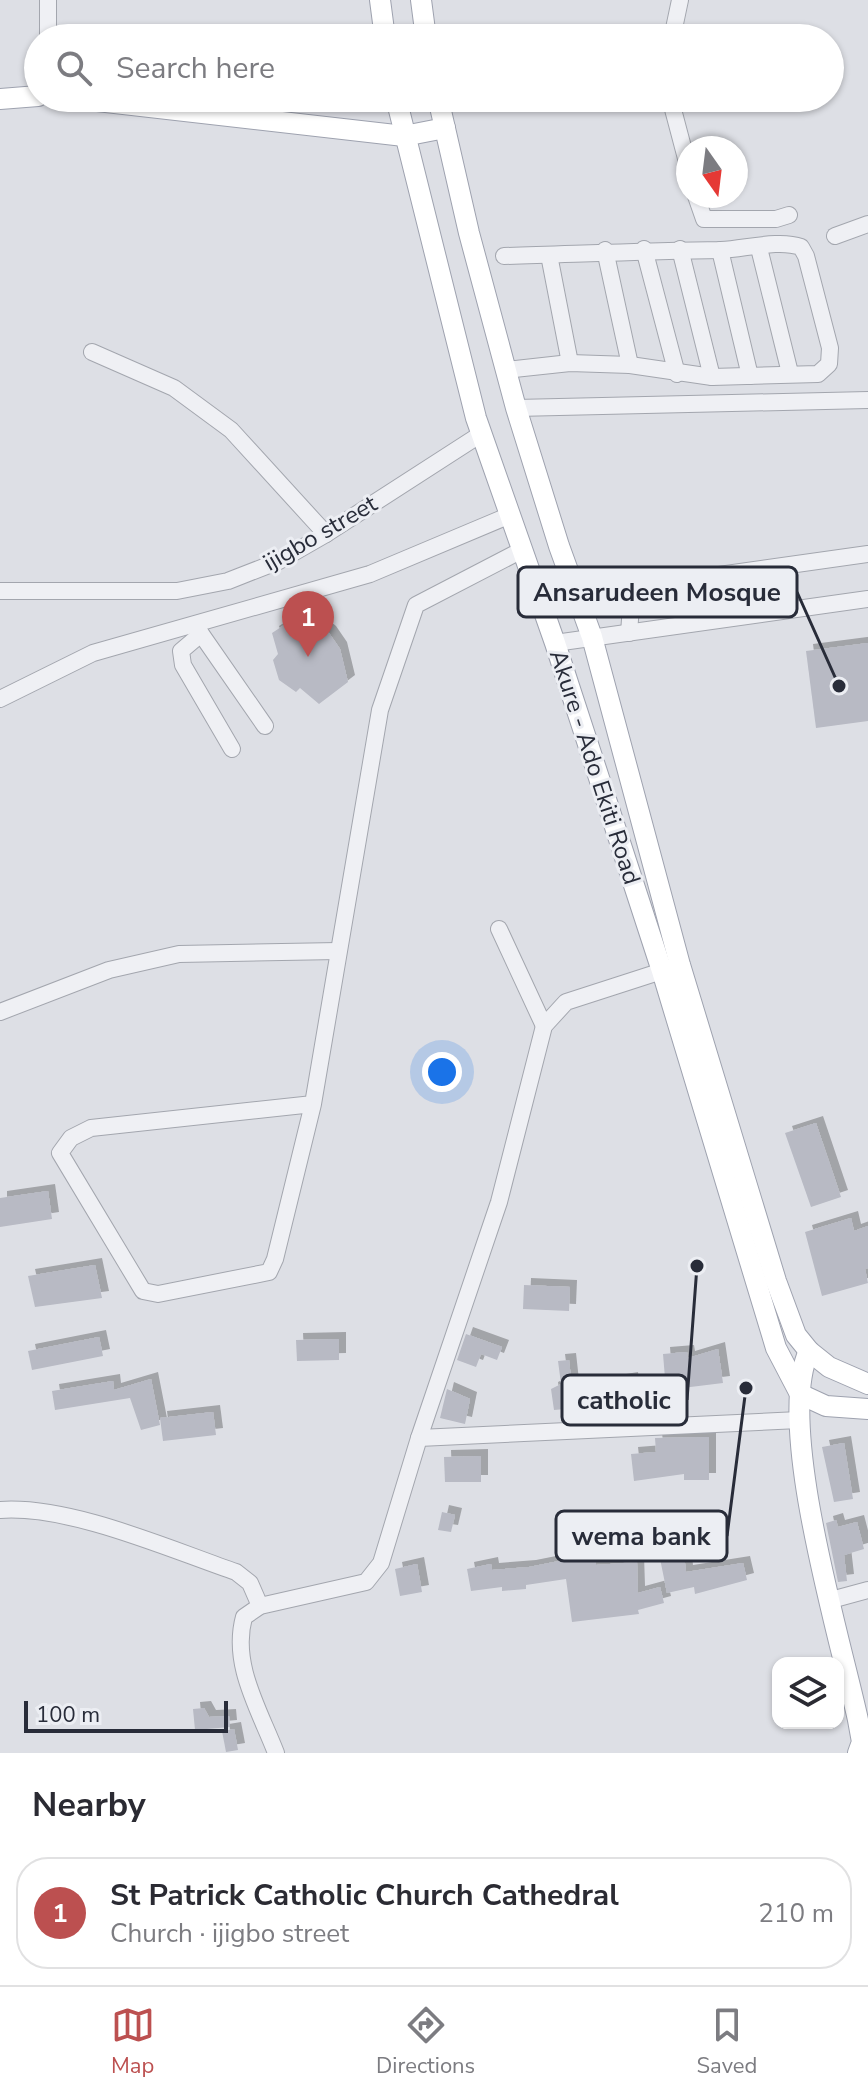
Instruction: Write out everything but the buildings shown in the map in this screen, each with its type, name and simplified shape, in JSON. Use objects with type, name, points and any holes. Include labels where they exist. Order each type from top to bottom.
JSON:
[{"type":"main road","points":[[380,0],[383,24]]},
{"type":"main road","points":[[421,0],[424,24]]},
{"type":"main road","points":[[0,99],[24,97]]},
{"type":"main road","points":[[194,112],[404,136],[445,128]]},
{"type":"main road","name":"Akure - Ado Ekiti Road","points":[[399,112],[481,434],[555,643],[662,971],[776,1348],[800,1394]]},
{"type":"main road","name":"Akure - Ado Ekiti Road","points":[[441,112],[516,408],[559,546],[592,637],[680,965],[786,1310],[796,1335],[809,1351]]},
{"type":"main road","points":[[858,1753],[862,1742],[799,1453],[799,1420],[800,1394],[809,1351],[829,1367],[868,1384]]},
{"type":"main road","points":[[800,1394],[826,1406],[868,1409]]},
{"type":"street","points":[[48,0],[48,24]]},
{"type":"street","points":[[675,24],[680,0]]},
{"type":"street","points":[[674,112],[680,136]]},
{"type":"street","points":[[700,208],[704,219],[776,219],[789,215]]},
{"type":"street","points":[[835,236],[868,224]]},
{"type":"street","points":[[504,256],[605,250],[720,250],[791,243],[801,247],[830,348],[829,364],[824,371],[712,377],[630,365],[570,363],[506,370]]},
{"type":"street","points":[[759,248],[790,373]]},
{"type":"street","points":[[644,249],[677,374]]},
{"type":"street","points":[[680,249],[712,377]]},
{"type":"street","points":[[605,250],[630,365]]},
{"type":"street","points":[[720,250],[750,376]]},
{"type":"street","points":[[549,255],[570,363]]},
{"type":"street","points":[[92,352],[174,388],[231,430],[326,534]]},
{"type":"street","points":[[516,408],[868,400]]},
{"type":"street","name":"ijigbo street","points":[[0,591],[177,591],[228,581],[279,561],[326,534],[481,434]]},
{"type":"street","points":[[0,699],[93,653],[198,629],[370,574],[508,516]]},
{"type":"street","points":[[313,1104],[91,1128],[71,1138],[60,1153],[143,1291],[158,1294],[269,1272],[275,1259],[313,1104],[380,710],[416,605],[522,550]]},
{"type":"street","points":[[629,633],[631,606],[641,586],[868,554]]},
{"type":"street","points":[[555,643],[868,599]]},
{"type":"street","points":[[198,629],[265,726]]},
{"type":"street","points":[[198,629],[181,651],[183,665],[232,749]]},
{"type":"street","points":[[499,929],[544,1026]]},
{"type":"street","points":[[0,1012],[109,970],[179,954],[338,951]]},
{"type":"street","points":[[276,1753],[241,1665],[238,1639],[244,1617],[260,1606],[366,1582],[381,1563],[419,1438],[499,1202],[544,1026],[566,1002],[662,971]]},
{"type":"street","points":[[419,1438],[799,1420]]},
{"type":"street","points":[[0,1510],[22,1508],[89,1523],[236,1572],[250,1583],[260,1606]]},
{"type":"street","points":[[831,1600],[868,1590]]},
{"type":"place","name":"St Patrick Catholic Church Cathedral","points":[[308,657]]},
{"type":"place","name":"Ansarudeen Mosque","points":[[839,686]]},
{"type":"place","name":"catholic","points":[[697,1266]]},
{"type":"place","name":"wema bank","points":[[746,1388]]}]
